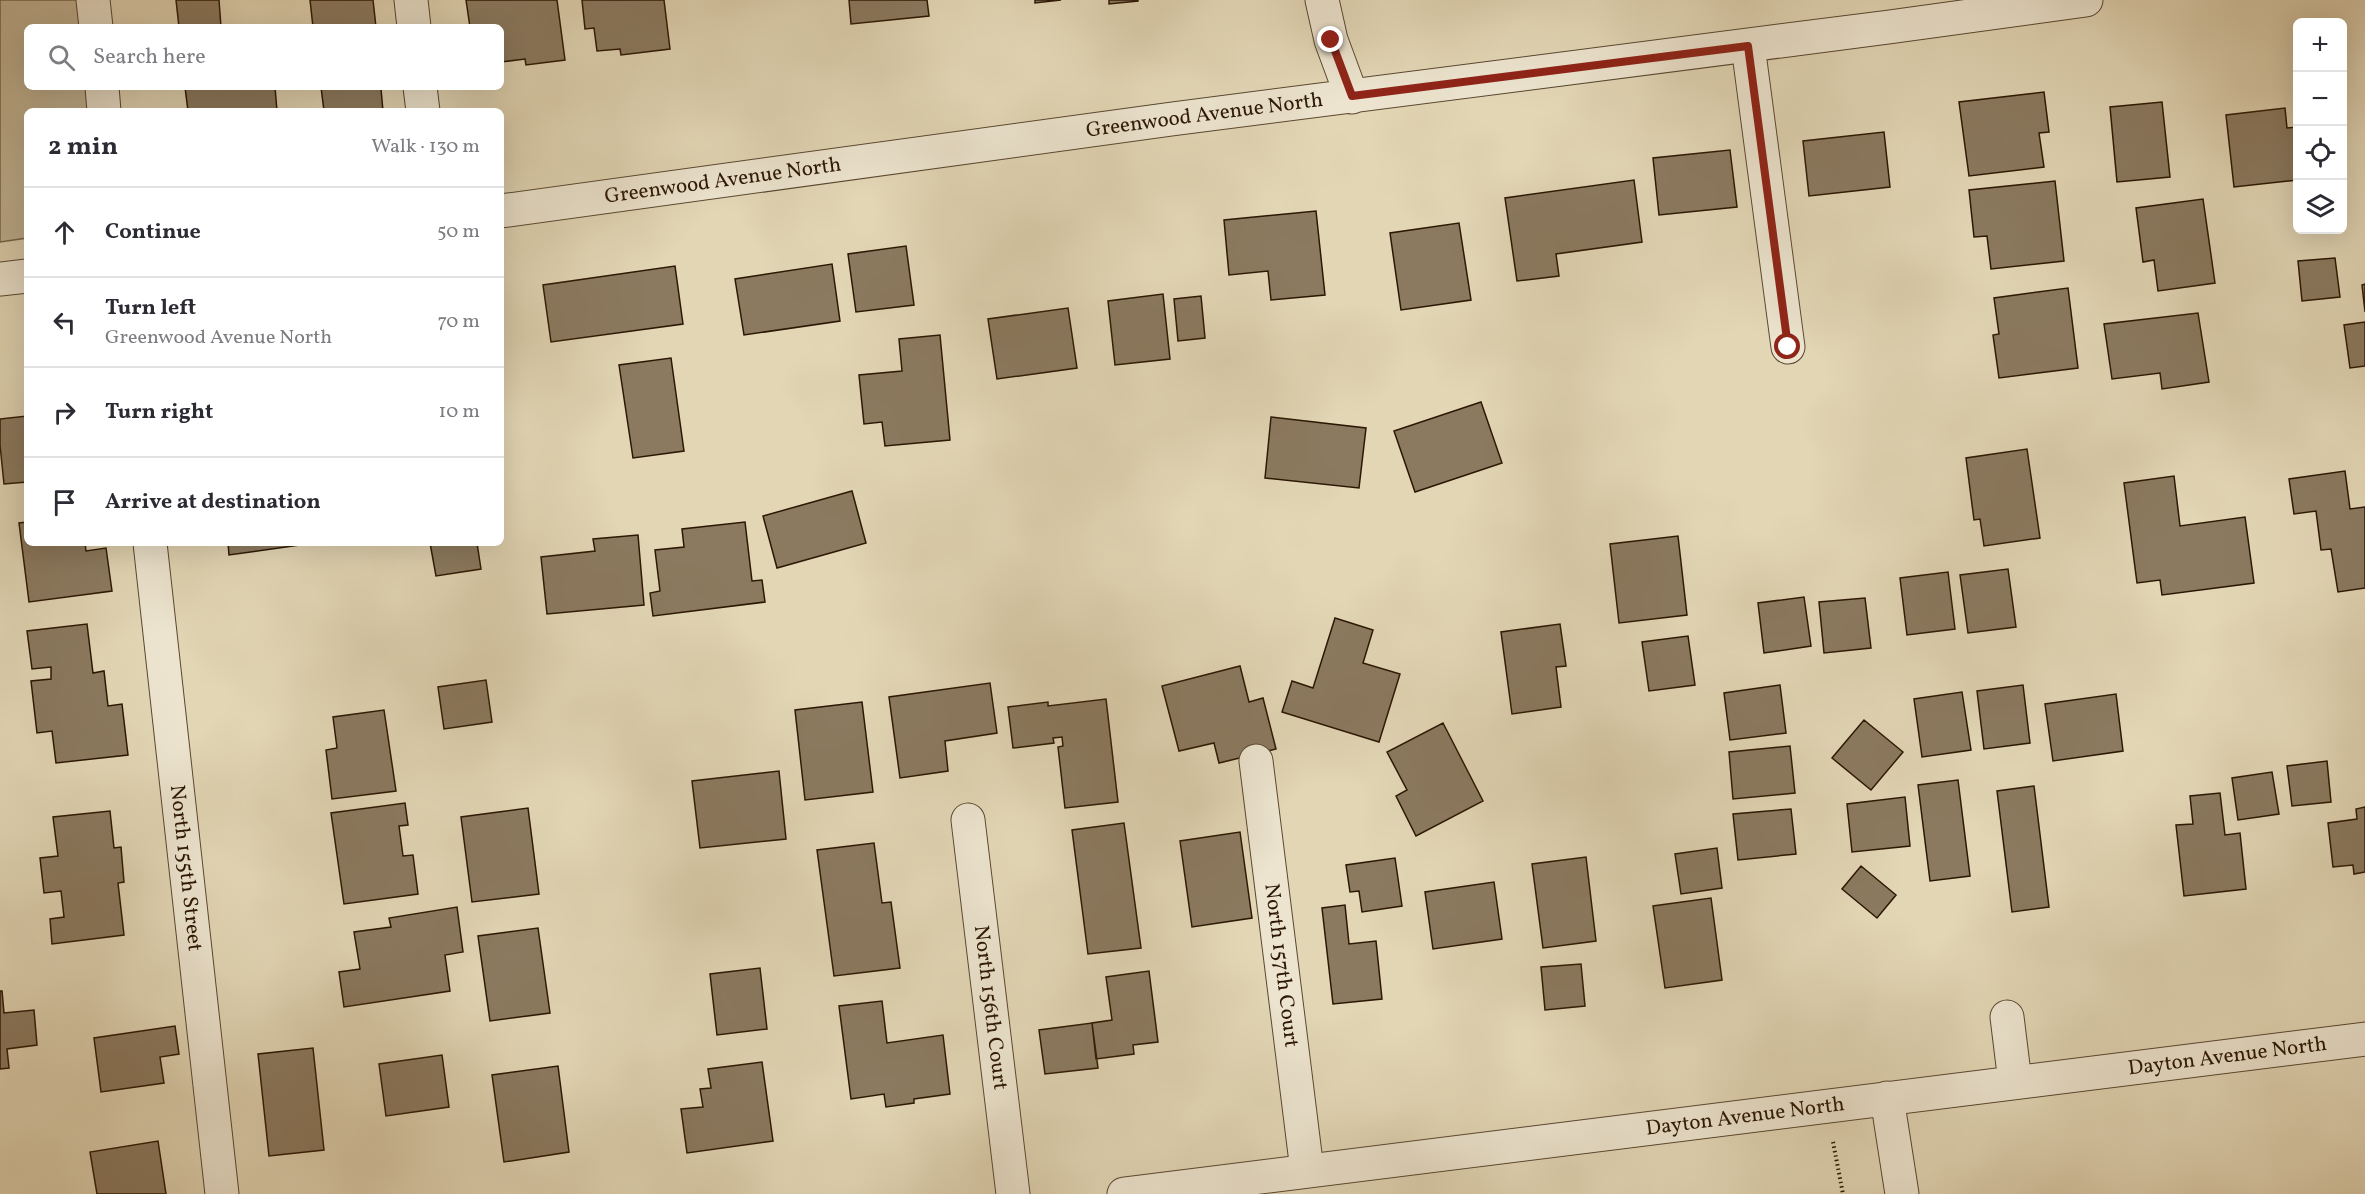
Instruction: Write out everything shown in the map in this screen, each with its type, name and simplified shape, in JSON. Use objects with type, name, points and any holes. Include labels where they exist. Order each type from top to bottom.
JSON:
[{"type":"street","points":[[93,0],[96,24]]},
{"type":"street","points":[[411,0],[414,24]]},
{"type":"street","points":[[1322,0],[1331,40],[1352,96]]},
{"type":"street","name":"Greenwood Avenue North","points":[[504,212],[1160,121],[1748,46],[2086,0]]},
{"type":"street","points":[[1748,46],[1788,347]]},
{"type":"street","points":[[102,90],[104,108]]},
{"type":"street","points":[[420,90],[423,108]]},
{"type":"street","points":[[0,279],[24,276]]},
{"type":"street","name":"North 155th Street","points":[[150,546],[222,1194]]},
{"type":"street","name":"North 157th Court","points":[[1256,761],[1307,1170]]},
{"type":"street","name":"North 156th Court","points":[[968,820],[1013,1194]]},
{"type":"street","points":[[2007,1017],[2015,1082]]},
{"type":"street","name":"Dayton Avenue North","points":[[1124,1194],[2365,1039]]},
{"type":"street","points":[[1887,1098],[1902,1194]]},
{"type":"path","points":[[1828,1106],[1843,1194]]},
{"type":"shaded area","points":[[0,0],[82,0],[86,24],[24,24],[24,90],[93,90],[96,108],[24,108],[24,238],[0,242]]},
{"type":"building","points":[[176,0],[219,0],[221,24],[179,24]]},
{"type":"building","points":[[310,0],[373,0],[376,24],[313,24]]},
{"type":"building","points":[[466,0],[557,0],[565,60],[526,65],[525,59],[504,62],[504,24],[470,24]]},
{"type":"building","points":[[582,0],[664,0],[670,49],[621,55],[620,49],[597,51],[594,28],[585,29]]},
{"type":"building","points":[[849,0],[927,0],[929,16],[851,24]]},
{"type":"building","points":[[1035,0],[1061,0],[1035,3]]},
{"type":"building","points":[[1109,0],[1138,0],[1138,1],[1109,4]]},
{"type":"building","points":[[185,90],[275,90],[277,108],[188,108]]},
{"type":"building","points":[[321,90],[381,90],[383,108],[324,108]]},
{"type":"building","points":[[2044,92],[2049,132],[2039,133],[2044,167],[1969,176],[1959,102]]},
{"type":"building","points":[[2162,102],[2170,177],[2117,182],[2110,107]]},
{"type":"building","points":[[2285,108],[2287,128],[2293,127],[2293,181],[2234,187],[2226,115]]},
{"type":"building","points":[[1884,132],[1890,187],[1809,196],[1803,141]]},
{"type":"building","points":[[1730,150],[1737,207],[1659,215],[1653,158]]},
{"type":"building","points":[[1634,180],[1642,242],[1556,254],[1559,276],[1517,281],[1505,198]]},
{"type":"building","points":[[2055,181],[2064,261],[1991,269],[1987,236],[1974,237],[1969,190]]},
{"type":"building","points":[[2203,199],[2215,283],[2158,291],[2154,260],[2143,262],[2136,208]]},
{"type":"building","points":[[1316,211],[1325,295],[1271,300],[1268,271],[1229,275],[1224,220]]},
{"type":"building","points":[[1459,223],[1471,300],[1401,310],[1390,233]]},
{"type":"building","points":[[906,246],[914,305],[856,312],[848,254]]},
{"type":"building","points":[[2335,258],[2340,297],[2302,301],[2298,261]]},
{"type":"building","points":[[832,264],[840,321],[744,335],[735,279]]},
{"type":"building","points":[[675,266],[683,324],[551,342],[543,285]]},
{"type":"building","points":[[2365,284],[2365,312],[2362,285]]},
{"type":"building","points":[[2068,288],[2078,368],[1999,378],[1993,335],[1999,334],[1994,298]]},
{"type":"building","points":[[1163,294],[1170,359],[1115,365],[1108,301]]},
{"type":"building","points":[[1201,296],[1205,338],[1178,341],[1174,299]]},
{"type":"building","points":[[1068,308],[1077,368],[997,379],[988,319]]},
{"type":"building","points":[[2198,313],[2209,382],[2162,389],[2160,373],[2112,379],[2104,324]]},
{"type":"building","points":[[2365,322],[2365,366],[2350,368],[2344,325]]},
{"type":"building","points":[[940,335],[950,440],[885,446],[882,422],[864,424],[859,375],[902,371],[899,339]]},
{"type":"building","points":[[671,358],[684,451],[633,458],[619,365]]},
{"type":"building","points":[[1481,402],[1502,463],[1415,492],[1394,431]]},
{"type":"building","points":[[24,416],[24,482],[4,484],[0,419]]},
{"type":"building","points":[[1271,417],[1366,428],[1359,488],[1265,478]]},
{"type":"building","points":[[2027,449],[2040,538],[1984,546],[1980,519],[1974,520],[1966,458]]},
{"type":"building","points":[[2345,471],[2350,509],[2365,507],[2365,588],[2338,592],[2331,549],[2321,550],[2316,511],[2294,514],[2289,479]]},
{"type":"building","points":[[2174,476],[2180,526],[2245,517],[2254,583],[2162,595],[2160,580],[2137,583],[2124,483]]},
{"type":"building","points":[[852,491],[866,543],[777,568],[763,516]]},
{"type":"building","points":[[24,522],[24,546],[85,546],[86,551],[106,548],[112,591],[29,602],[19,523]]},
{"type":"building","points":[[745,522],[752,581],[762,580],[765,602],[653,616],[650,593],[660,591],[655,550],[684,547],[682,529]]},
{"type":"building","points":[[638,535],[644,605],[547,614],[541,557],[595,551],[593,539]]},
{"type":"building","points":[[1678,536],[1687,615],[1619,623],[1610,544]]},
{"type":"building","points":[[228,546],[293,546],[229,555]]},
{"type":"building","points":[[431,546],[477,546],[481,569],[436,576]]},
{"type":"building","points":[[2008,569],[2016,627],[1968,633],[1960,575]]},
{"type":"building","points":[[1948,572],[1955,629],[1907,635],[1900,578]]},
{"type":"building","points":[[1804,597],[1811,646],[1764,653],[1758,603]]},
{"type":"building","points":[[1865,598],[1871,648],[1824,653],[1819,602]]},
{"type":"building","points":[[1335,618],[1373,630],[1363,663],[1400,674],[1379,742],[1282,712],[1292,681],[1313,688]]},
{"type":"building","points":[[87,624],[93,673],[104,671],[108,706],[122,704],[128,755],[56,763],[52,731],[37,733],[31,681],[51,679],[51,667],[32,669],[27,631]]},
{"type":"building","points":[[1560,624],[1566,666],[1556,667],[1561,707],[1512,714],[1501,632]]},
{"type":"building","points":[[1688,636],[1695,685],[1649,691],[1642,642]]},
{"type":"building","points":[[1240,666],[1249,702],[1263,698],[1276,749],[1219,763],[1214,743],[1179,751],[1162,686]]},
{"type":"building","points":[[486,680],[492,722],[444,729],[438,687]]},
{"type":"building","points":[[990,683],[997,733],[945,741],[948,771],[900,778],[889,697]]},
{"type":"building","points":[[1780,685],[1786,733],[1730,740],[1724,693]]},
{"type":"building","points":[[2023,685],[2030,743],[1984,749],[1977,691]]},
{"type":"building","points":[[1962,692],[1971,750],[1922,757],[1914,699]]},
{"type":"building","points":[[2116,694],[2123,751],[2053,761],[2045,704]]},
{"type":"building","points":[[1106,699],[1118,802],[1065,808],[1058,747],[1063,746],[1062,737],[1053,738],[1054,743],[1013,748],[1008,707],[1048,702],[1048,706]]},
{"type":"building","points":[[862,702],[873,792],[805,800],[795,710]]},
{"type":"building","points":[[384,710],[396,791],[332,799],[326,750],[337,748],[333,717]]},
{"type":"building","points":[[1864,720],[1903,752],[1871,790],[1832,758]]},
{"type":"building","points":[[1443,723],[1483,801],[1416,836],[1396,796],[1407,790],[1387,752]]},
{"type":"building","points":[[1790,746],[1795,793],[1733,799],[1729,752]]},
{"type":"building","points":[[2327,761],[2331,802],[2292,806],[2287,766]]},
{"type":"building","points":[[779,771],[786,839],[700,848],[692,781]]},
{"type":"building","points":[[2272,772],[2279,814],[2238,820],[2232,778]]},
{"type":"building","points":[[1958,780],[1970,876],[1930,881],[1918,785]]},
{"type":"building","points":[[2034,786],[2049,907],[2012,912],[1997,791]]},
{"type":"building","points":[[2220,793],[2225,835],[2240,833],[2246,889],[2184,896],[2176,825],[2193,824],[2190,796]]},
{"type":"building","points":[[1905,797],[1910,846],[1852,852],[1847,804]]},
{"type":"building","points":[[405,803],[408,825],[399,826],[403,856],[413,855],[418,894],[344,904],[331,813]]},
{"type":"building","points":[[2365,807],[2365,872],[2354,874],[2353,865],[2333,867],[2328,823],[2357,819],[2356,809]]},
{"type":"building","points":[[528,808],[539,894],[472,902],[461,817]]},
{"type":"building","points":[[1791,809],[1796,854],[1738,860],[1733,814]]},
{"type":"building","points":[[110,811],[114,848],[121,847],[124,882],[118,883],[124,935],[52,944],[50,919],[64,917],[61,891],[44,893],[40,858],[58,856],[53,817]]},
{"type":"building","points":[[1124,823],[1141,948],[1088,954],[1072,830]]},
{"type":"building","points":[[1240,832],[1252,918],[1192,927],[1180,841]]},
{"type":"building","points":[[874,843],[882,903],[891,902],[900,968],[834,976],[817,850]]},
{"type":"building","points":[[1717,848],[1722,888],[1681,894],[1675,854]]},
{"type":"building","points":[[1586,857],[1596,941],[1543,948],[1532,864]]},
{"type":"building","points":[[1395,858],[1402,906],[1362,912],[1359,891],[1350,892],[1346,865]]},
{"type":"building","points":[[1861,866],[1896,895],[1877,918],[1842,889]]},
{"type":"building","points":[[1494,882],[1502,939],[1433,949],[1425,892]]},
{"type":"building","points":[[1711,898],[1722,980],[1665,988],[1653,906]]},
{"type":"building","points":[[1345,905],[1349,944],[1376,941],[1382,999],[1333,1004],[1322,908]]},
{"type":"building","points":[[457,907],[463,952],[445,955],[450,991],[344,1007],[339,972],[360,969],[354,932],[391,927],[389,918]]},
{"type":"building","points":[[538,928],[550,1013],[490,1021],[478,936]]},
{"type":"building","points":[[1581,964],[1585,1006],[1545,1010],[1541,967]]},
{"type":"building","points":[[760,968],[767,1029],[717,1035],[710,974]]},
{"type":"building","points":[[1149,971],[1158,1042],[1133,1045],[1134,1054],[1096,1059],[1092,1023],[1112,1020],[1106,977]]},
{"type":"building","points":[[0,991],[2,991],[4,1013],[34,1010],[37,1045],[7,1049],[9,1068],[0,1069]]},
{"type":"building","points":[[882,1001],[887,1043],[943,1035],[950,1094],[914,1099],[914,1103],[886,1107],[884,1094],[851,1099],[839,1006]]},
{"type":"building","points":[[1092,1023],[1098,1068],[1045,1074],[1039,1030]]},
{"type":"building","points":[[175,1026],[179,1054],[160,1057],[164,1083],[101,1092],[94,1038]]},
{"type":"building","points":[[313,1048],[324,1150],[269,1156],[258,1054]]},
{"type":"building","points":[[442,1055],[449,1107],[386,1116],[379,1064]]},
{"type":"building","points":[[762,1062],[773,1141],[687,1153],[681,1109],[703,1107],[700,1089],[711,1088],[708,1069]]},
{"type":"building","points":[[558,1066],[569,1152],[504,1162],[492,1075]]},
{"type":"building","points":[[158,1141],[166,1194],[97,1194],[90,1152]]},
{"type":"route","points":[[1331,40],[1352,96],[1748,46],[1788,347]]}]
